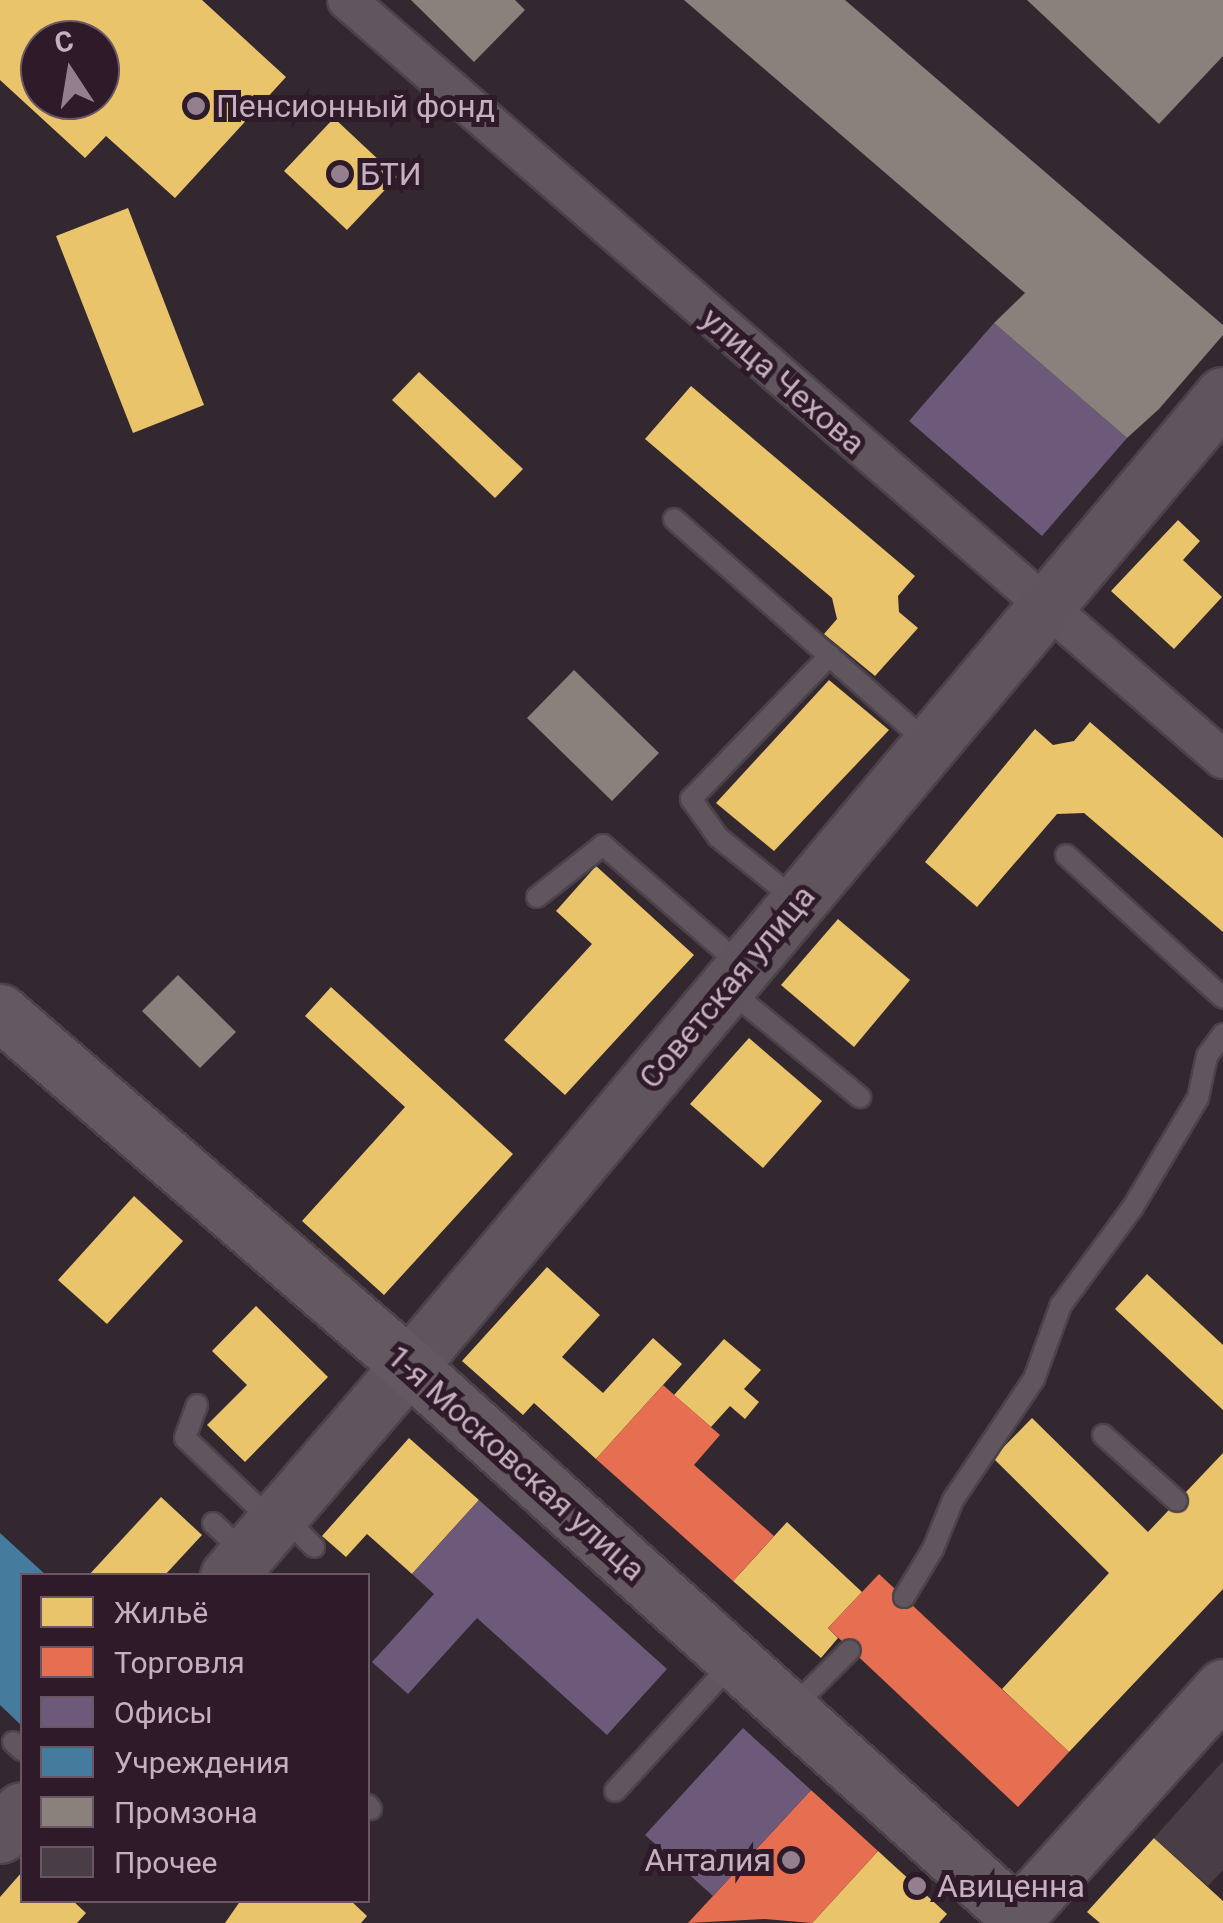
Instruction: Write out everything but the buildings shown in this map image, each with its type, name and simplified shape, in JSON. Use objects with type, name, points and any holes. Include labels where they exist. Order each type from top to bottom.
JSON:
[{"type":"main road","name":"1-я Московская улица","points":[[0,1012],[408,1366],[790,1710],[1017,1921]]},
{"type":"main road","points":[[1017,1921],[1223,1687]]},
{"type":"street","name":"улица Чехова","points":[[347,0],[1045,609],[1223,759]]},
{"type":"street","name":"Советская улица","points":[[259,1540],[1223,395]]},
{"type":"lane","points":[[674,518],[931,745]]},
{"type":"lane","points":[[799,902],[718,836],[691,799],[830,656]]},
{"type":"lane","points":[[537,897],[603,845],[860,1097]]},
{"type":"lane","points":[[1066,855],[1223,998]]},
{"type":"lane","points":[[904,1597],[933,1549],[953,1500],[1034,1379],[1060,1305],[1133,1206],[1198,1098],[1207,1056],[1223,1034]]},
{"type":"lane","points":[[198,1405],[185,1438],[259,1540]]},
{"type":"lane","points":[[1103,1435],[1178,1501]]},
{"type":"lane","points":[[790,1710],[850,1650]]},
{"type":"lane","points":[[615,1790],[735,1661]]},
{"type":"place","name":"Пенсионный фонд","points":[[196,106]]},
{"type":"place","name":"БТИ","points":[[340,174]]},
{"type":"place","name":"Анталия","points":[[791,1860]]},
{"type":"place","name":"Авиценна","points":[[917,1886]]}]
